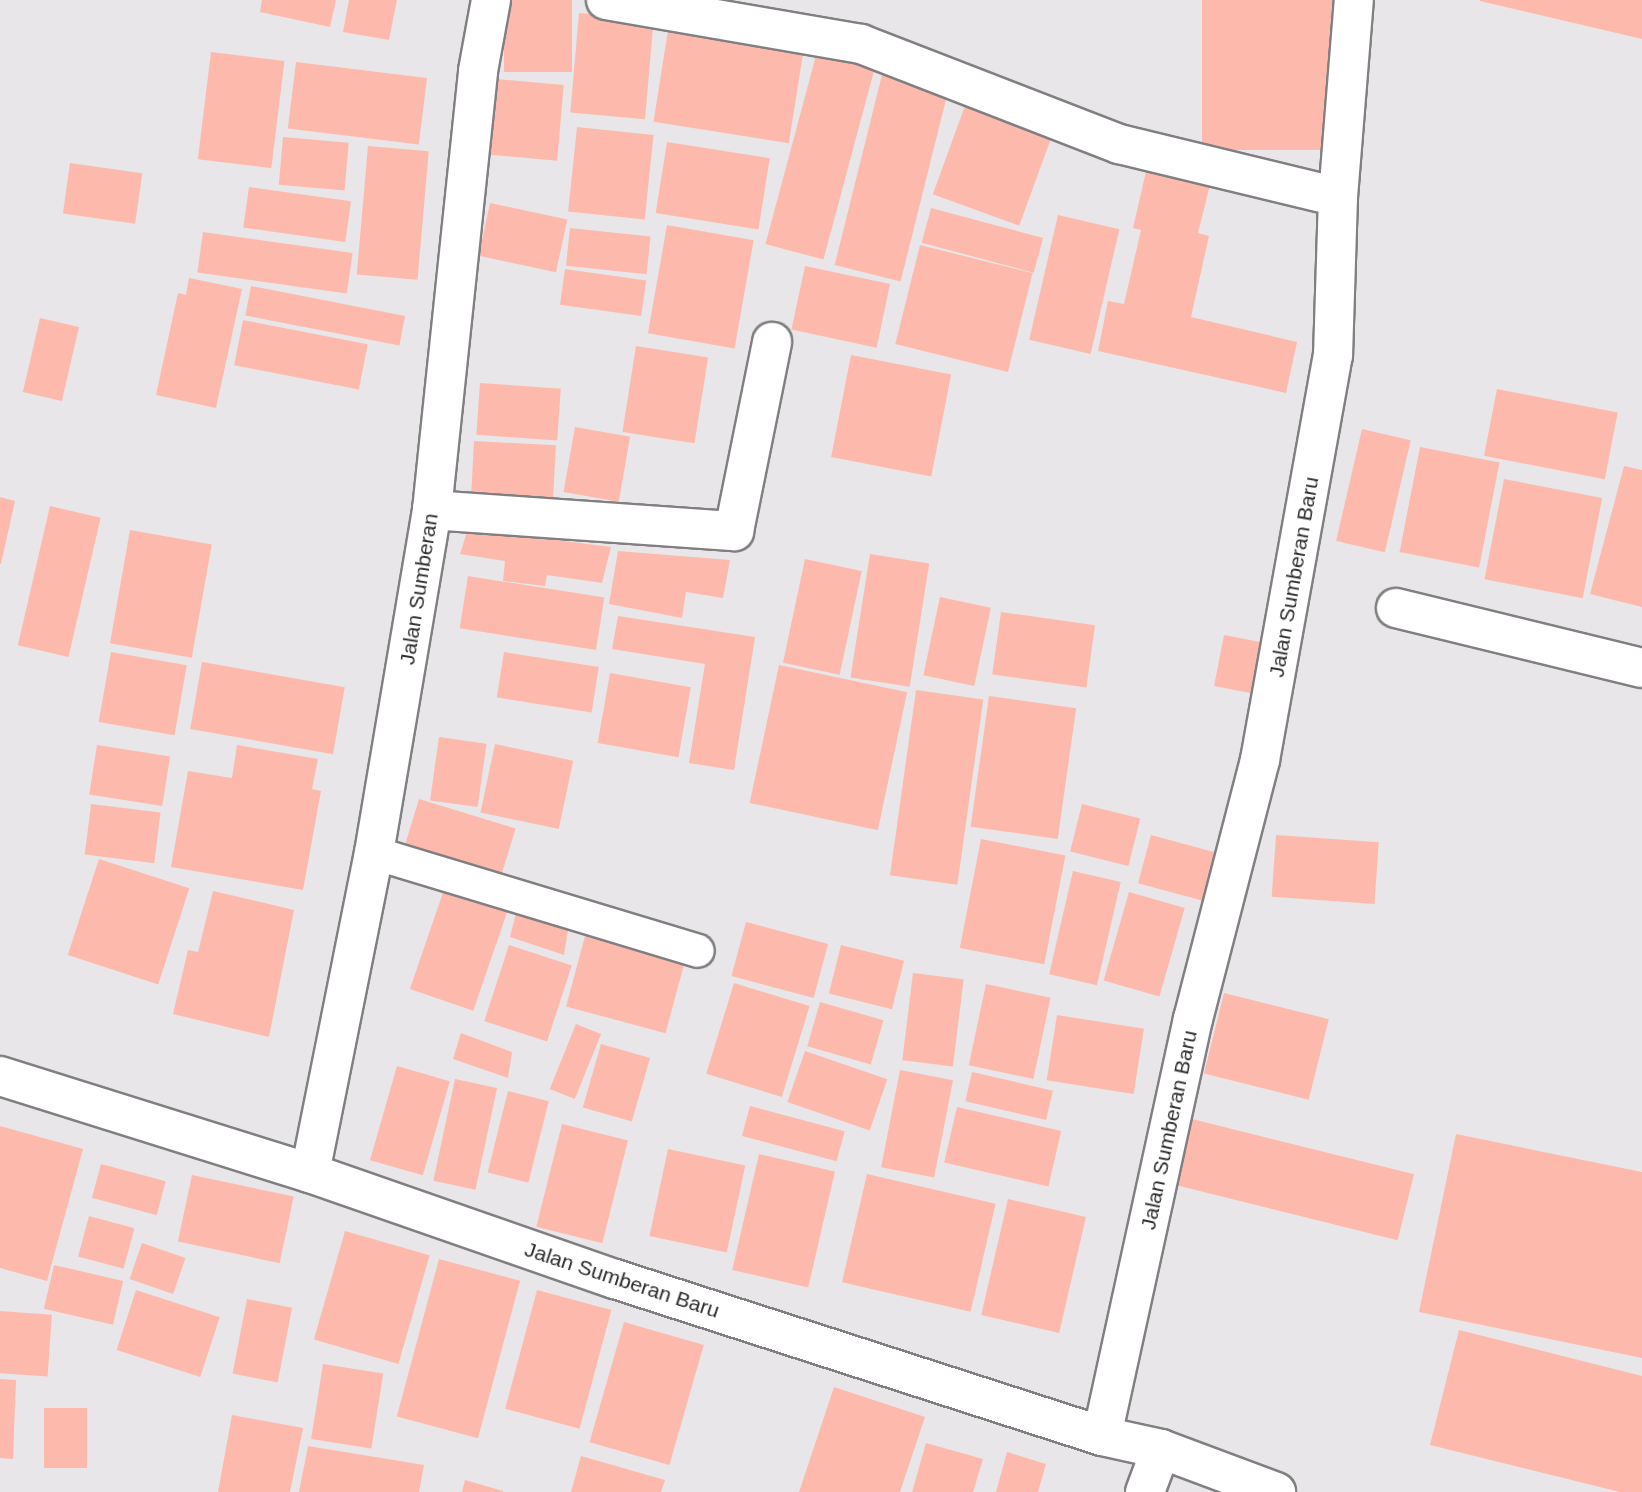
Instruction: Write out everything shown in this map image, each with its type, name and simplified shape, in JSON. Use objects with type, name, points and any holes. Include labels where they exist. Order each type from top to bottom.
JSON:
[{"type":"street","name":"Jalan Sumberan","points":[[310,1173],[374,853],[432,510],[478,71],[491,0]]},
{"type":"street","points":[[606,0],[861,44],[1119,144],[1338,197]]},
{"type":"street","name":"Jalan Sumberan Baru","points":[[0,1076],[310,1173],[615,1279],[1102,1436],[1193,1019],[1260,760],[1334,356],[1338,197],[1354,0]]},
{"type":"street","points":[[432,510],[734,531],[772,342]]},
{"type":"street","points":[[1396,608],[1642,668]]},
{"type":"street","points":[[1102,1436],[1161,1450],[1276,1492]]},
{"type":"street","points":[[1145,1492],[1161,1450]]},
{"type":"lane","points":[[374,853],[698,951]]},
{"type":"building","points":[[262,0],[336,0],[330,27],[260,12]]},
{"type":"building","points":[[349,0],[397,0],[389,40],[343,32]]},
{"type":"building","points":[[504,0],[572,0],[572,72],[504,72]]},
{"type":"building","points":[[1202,0],[1340,0],[1340,150],[1202,150]]},
{"type":"building","points":[[1642,0],[1642,39],[1480,1]]},
{"type":"building","points":[[579,13],[654,20],[645,119],[570,113]]},
{"type":"building","points":[[669,24],[804,45],[789,143],[654,122]]},
{"type":"building","points":[[818,48],[876,64],[823,260],[765,244]]},
{"type":"building","points":[[211,52],[284,61],[271,168],[198,159]]},
{"type":"building","points":[[296,62],[427,78],[419,145],[288,129]]},
{"type":"building","points":[[884,67],[950,83],[901,281],[835,265]]},
{"type":"building","points":[[496,79],[564,85],[557,161],[489,155]]},
{"type":"building","points":[[966,103],[1052,134],[1019,226],[933,194]]},
{"type":"building","points":[[577,127],[654,135],[645,220],[568,212]]},
{"type":"building","points":[[283,137],[349,143],[345,191],[279,185]]},
{"type":"building","points":[[667,142],[770,158],[758,229],[656,213]]},
{"type":"building","points":[[368,146],[429,151],[418,280],[357,275]]},
{"type":"building","points":[[70,163],[142,173],[135,224],[63,214]]},
{"type":"building","points":[[1147,167],[1211,181],[1198,233],[1209,236],[1191,317],[1297,342],[1286,393],[1098,351],[1108,301],[1124,304],[1141,230],[1133,228]]},
{"type":"building","points":[[249,187],[351,201],[345,242],[243,228]]},
{"type":"building","points":[[490,203],[567,219],[556,272],[479,256]]},
{"type":"building","points":[[931,208],[1043,238],[1034,273],[922,243]]},
{"type":"building","points":[[1058,215],[1119,229],[1091,354],[1029,340]]},
{"type":"building","points":[[667,225],[754,240],[735,349],[648,333]]},
{"type":"building","points":[[570,228],[651,236],[647,274],[566,266]]},
{"type":"building","points":[[203,232],[353,253],[347,294],[197,273]]},
{"type":"building","points":[[920,245],[1033,273],[1008,372],[895,344]]},
{"type":"building","points":[[805,266],[890,284],[877,348],[791,330]]},
{"type":"building","points":[[565,269],[646,280],[641,316],[560,305]]},
{"type":"building","points":[[189,278],[242,289],[216,408],[156,395],[178,293],[186,295]]},
{"type":"building","points":[[251,286],[405,316],[399,345],[245,315]]},
{"type":"building","points":[[40,318],[79,327],[62,401],[23,392]]},
{"type":"building","points":[[243,320],[368,344],[359,389],[234,365]]},
{"type":"building","points":[[636,346],[708,357],[694,443],[622,432]]},
{"type":"building","points":[[851,355],[951,374],[931,477],[831,457]]},
{"type":"building","points":[[480,383],[561,389],[557,441],[476,435]]},
{"type":"building","points":[[1497,389],[1618,412],[1605,479],[1484,456]]},
{"type":"building","points":[[575,427],[630,437],[619,502],[564,492]]},
{"type":"building","points":[[1362,429],[1411,440],[1385,552],[1336,541]]},
{"type":"building","points":[[474,441],[556,445],[553,503],[471,499]]},
{"type":"building","points":[[1420,447],[1500,462],[1479,567],[1400,552]]},
{"type":"building","points":[[1624,466],[1642,470],[1642,607],[1590,594]]},
{"type":"building","points":[[1504,479],[1602,498],[1583,598],[1485,579]]},
{"type":"building","points":[[0,497],[15,501],[1,564],[0,564]]},
{"type":"building","points":[[50,506],[101,518],[68,657],[18,645]]},
{"type":"building","points":[[468,529],[611,547],[602,583],[547,575],[545,586],[503,581],[505,561],[460,554]]},
{"type":"building","points":[[130,530],[212,544],[192,658],[110,643]]},
{"type":"building","points":[[618,551],[730,560],[723,598],[686,592],[682,618],[609,604]]},
{"type":"building","points":[[870,554],[929,563],[910,687],[850,677]]},
{"type":"building","points":[[805,559],[862,571],[840,675],[783,663]]},
{"type":"building","points":[[468,576],[604,598],[596,650],[460,628]]},
{"type":"building","points":[[940,597],[991,608],[974,686],[923,675]]},
{"type":"building","points":[[1001,612],[1095,625],[1086,688],[992,674]]},
{"type":"building","points":[[618,616],[755,637],[734,770],[689,763],[705,664],[612,649]]},
{"type":"building","points":[[1224,635],[1260,642],[1250,693],[1214,686]]},
{"type":"building","points":[[111,652],[187,665],[175,735],[99,722]]},
{"type":"building","points":[[504,652],[599,667],[592,712],[497,697]]},
{"type":"building","points":[[202,662],[345,687],[333,754],[190,729]]},
{"type":"building","points":[[779,665],[907,692],[878,830],[750,803]]},
{"type":"building","points":[[610,673],[691,687],[678,757],[598,743]]},
{"type":"building","points":[[916,690],[983,699],[957,885],[890,875]]},
{"type":"building","points":[[989,696],[1076,708],[1058,839],[971,827]]},
{"type":"building","points":[[439,737],[487,744],[478,807],[430,800]]},
{"type":"building","points":[[495,744],[573,761],[559,829],[480,812]]},
{"type":"building","points":[[97,745],[170,757],[162,806],[89,794]]},
{"type":"building","points":[[237,745],[318,759],[312,789],[321,791],[303,890],[171,867],[188,771],[232,778]]},
{"type":"building","points":[[419,799],[516,829],[502,874],[405,845]]},
{"type":"building","points":[[91,804],[160,813],[154,863],[85,855]]},
{"type":"building","points":[[1082,804],[1140,819],[1128,866],[1070,852]]},
{"type":"building","points":[[1151,835],[1222,854],[1209,902],[1138,883]]},
{"type":"building","points":[[1276,835],[1379,842],[1374,904],[1272,897]]},
{"type":"building","points":[[981,839],[1065,855],[1044,964],[960,948]]},
{"type":"building","points":[[99,859],[189,888],[158,984],[68,955]]},
{"type":"building","points":[[1073,871],[1121,882],[1097,985],[1049,974]]},
{"type":"building","points":[[446,884],[509,906],[473,1011],[410,989]]},
{"type":"building","points":[[213,891],[294,910],[269,1037],[173,1014],[188,950],[198,952]]},
{"type":"building","points":[[1129,892],[1185,908],[1159,996],[1104,980]]},
{"type":"building","points":[[517,909],[569,924],[564,955],[510,937]]},
{"type":"building","points":[[746,922],[828,944],[814,998],[732,976]]},
{"type":"building","points":[[585,936],[684,963],[666,1033],[566,1007]]},
{"type":"building","points":[[509,945],[572,965],[547,1041],[484,1021]]},
{"type":"building","points":[[841,945],[904,961],[892,1009],[829,994]]},
{"type":"building","points":[[913,973],[964,979],[953,1067],[902,1060]]},
{"type":"building","points":[[734,983],[810,1006],[782,1097],[706,1074]]},
{"type":"building","points":[[986,984],[1051,998],[1033,1079],[969,1065]]},
{"type":"building","points":[[1224,993],[1329,1019],[1309,1100],[1204,1074]]},
{"type":"building","points":[[820,1002],[883,1020],[871,1064],[807,1046]]},
{"type":"building","points":[[1057,1015],[1144,1029],[1134,1094],[1047,1080]]},
{"type":"building","points":[[576,1024],[601,1034],[575,1099],[550,1089]]},
{"type":"building","points":[[461,1033],[512,1052],[508,1078],[453,1059]]},
{"type":"building","points":[[601,1044],[650,1058],[632,1122],[583,1107]]},
{"type":"building","points":[[805,1051],[887,1079],[870,1130],[787,1102]]},
{"type":"building","points":[[397,1066],[450,1081],[423,1175],[370,1160]]},
{"type":"building","points":[[900,1070],[953,1080],[934,1177],[881,1167]]},
{"type":"building","points":[[972,1072],[1053,1091],[1046,1120],[965,1101]]},
{"type":"building","points":[[455,1079],[497,1088],[475,1190],[433,1181]]},
{"type":"building","points":[[508,1091],[549,1101],[528,1183],[488,1173]]},
{"type":"building","points":[[750,1106],[845,1131],[837,1161],[742,1136]]},
{"type":"building","points":[[957,1107],[1061,1131],[1048,1187],[944,1163]]},
{"type":"building","points":[[1188,1118],[1414,1174],[1398,1240],[1172,1184]]},
{"type":"building","points":[[562,1124],[628,1140],[602,1243],[536,1227]]},
{"type":"building","points":[[0,1126],[83,1149],[47,1281],[0,1268]]},
{"type":"building","points":[[1456,1134],[1642,1172],[1642,1358],[1419,1312]]},
{"type":"building","points":[[668,1149],[745,1165],[727,1252],[649,1236]]},
{"type":"building","points":[[759,1154],[835,1172],[808,1287],[732,1270]]},
{"type":"building","points":[[101,1164],[166,1181],[157,1215],[92,1198]]},
{"type":"building","points":[[867,1174],[996,1204],[971,1312],[842,1282]]},
{"type":"building","points":[[192,1175],[294,1197],[280,1263],[178,1242]]},
{"type":"building","points":[[1008,1199],[1086,1217],[1059,1333],[981,1315]]},
{"type":"building","points":[[89,1216],[134,1228],[124,1269],[78,1257]]},
{"type":"building","points":[[345,1231],[430,1255],[398,1364],[314,1340]]},
{"type":"building","points":[[142,1243],[185,1258],[173,1294],[130,1279]]},
{"type":"building","points":[[439,1259],[520,1281],[478,1438],[397,1416]]},
{"type":"building","points":[[54,1265],[123,1281],[113,1325],[44,1309]]},
{"type":"building","points":[[136,1290],[220,1317],[200,1377],[117,1350]]},
{"type":"building","points":[[537,1290],[611,1310],[580,1429],[505,1409]]},
{"type":"building","points":[[247,1299],[292,1308],[278,1382],[232,1374]]},
{"type":"building","points":[[0,1311],[52,1315],[48,1376],[0,1373]]},
{"type":"building","points":[[624,1322],[704,1345],[669,1465],[590,1442]]},
{"type":"building","points":[[1459,1330],[1642,1376],[1642,1492],[1620,1492],[1430,1445]]},
{"type":"building","points":[[323,1364],[383,1374],[371,1449],[311,1439]]},
{"type":"building","points":[[0,1379],[16,1380],[13,1459],[0,1458]]},
{"type":"building","points":[[834,1387],[925,1417],[900,1492],[799,1492]]},
{"type":"building","points":[[44,1408],[87,1408],[87,1468],[44,1468]]},
{"type":"building","points":[[232,1415],[303,1428],[290,1492],[218,1492]]},
{"type":"building","points":[[926,1443],[983,1459],[973,1492],[912,1492]]},
{"type":"building","points":[[308,1446],[424,1465],[419,1492],[299,1492]]},
{"type":"building","points":[[1007,1452],[1046,1464],[1038,1492],[996,1492]]},
{"type":"building","points":[[581,1456],[665,1480],[661,1492],[571,1492]]},
{"type":"building","points":[[465,1480],[503,1491],[503,1492],[462,1492]]}]
